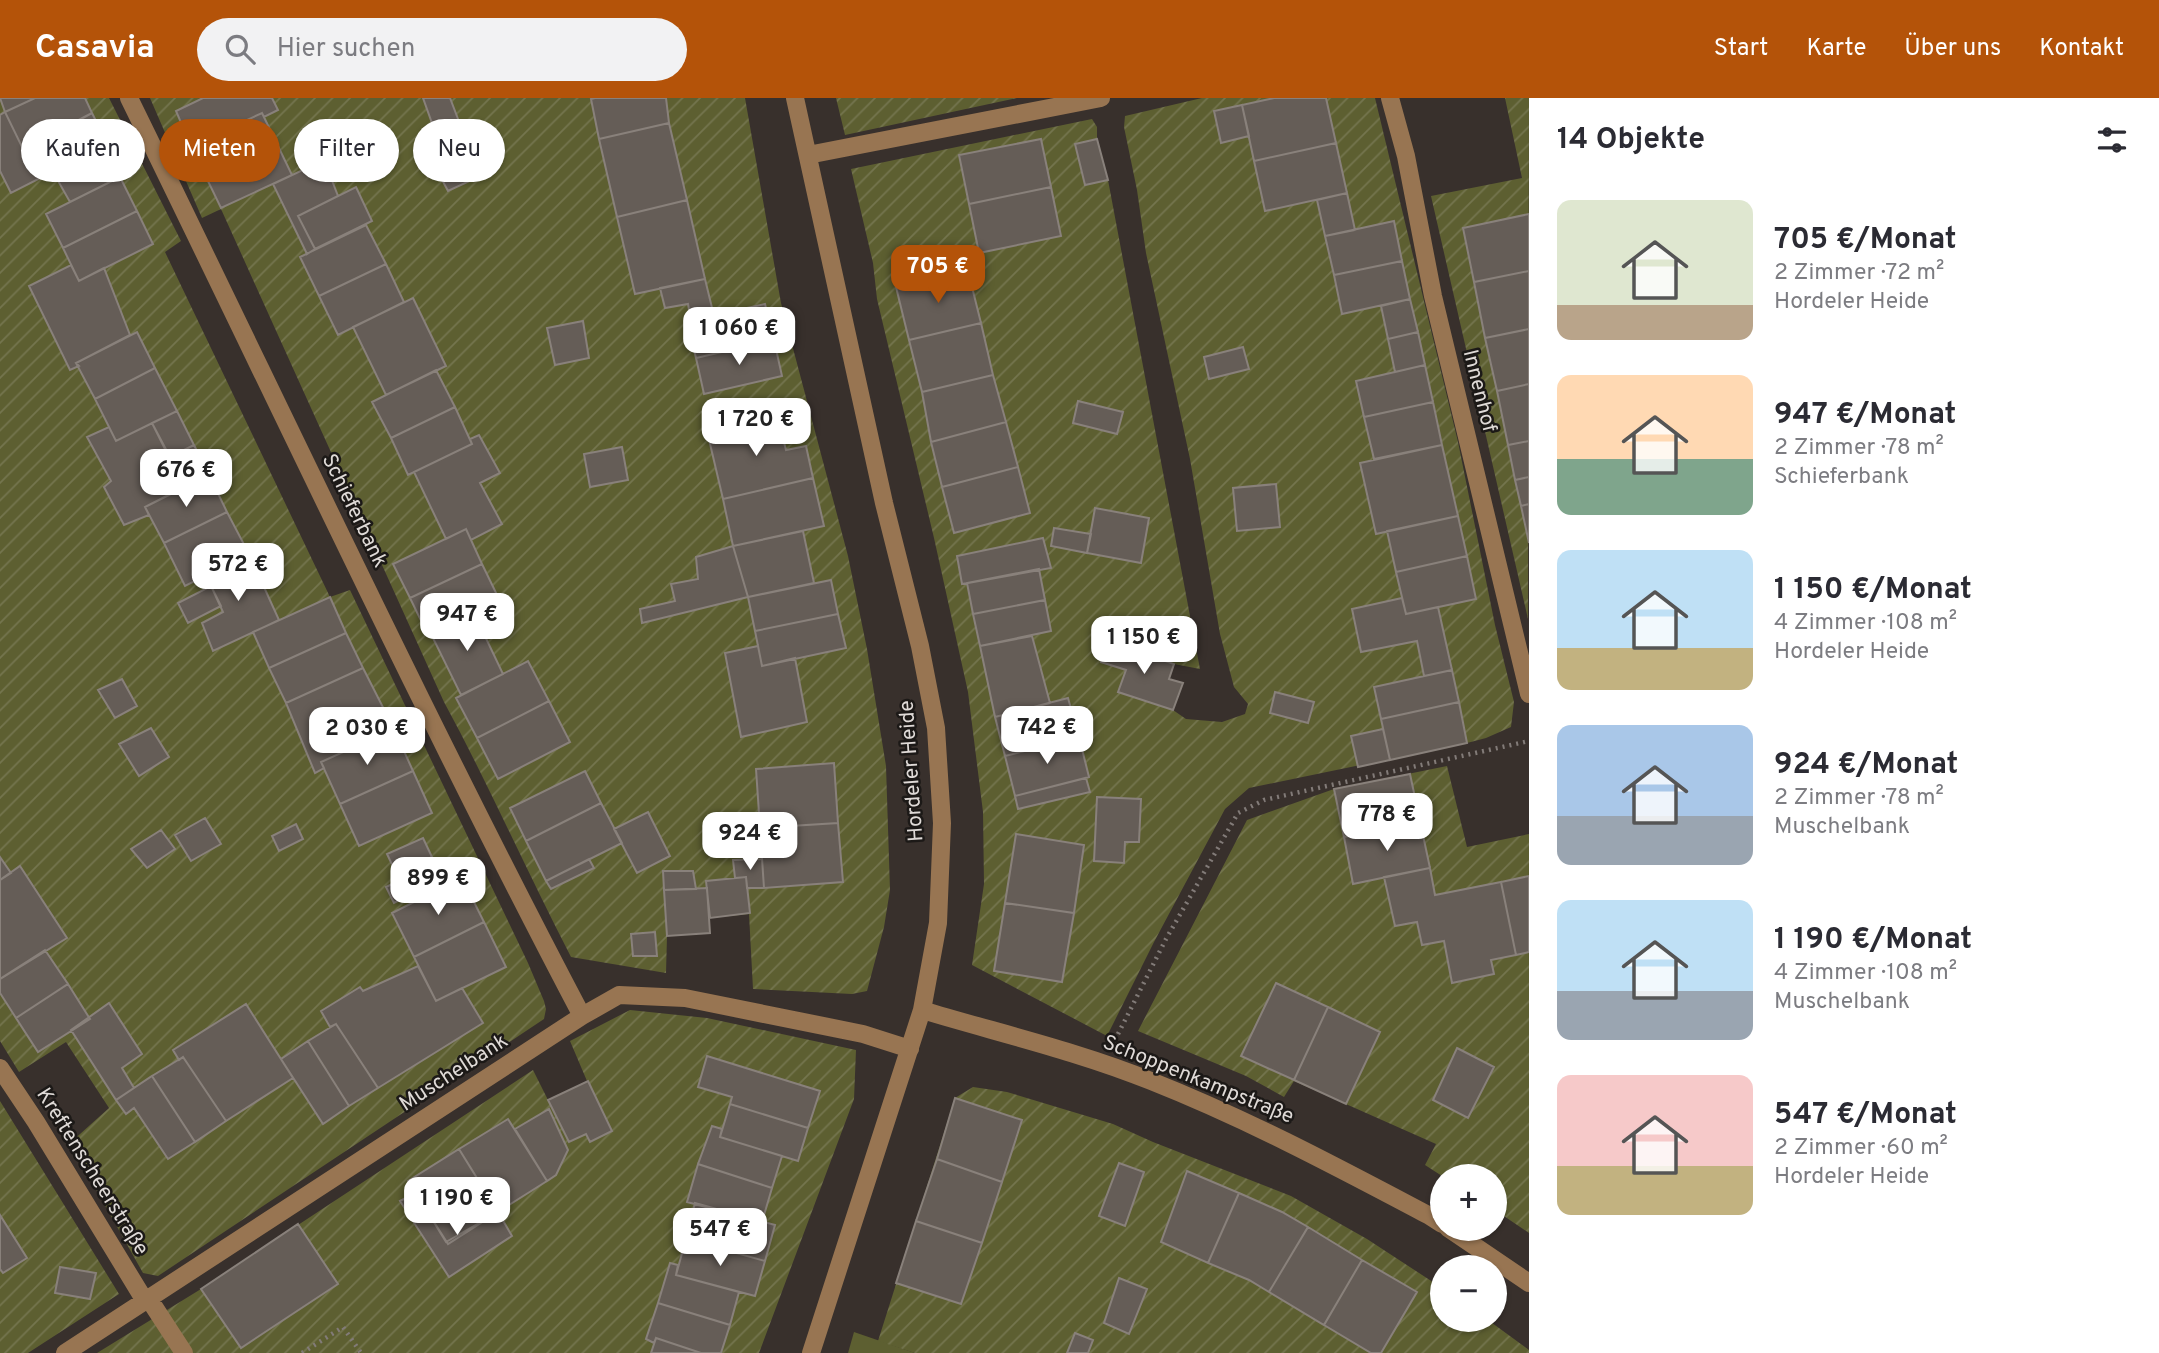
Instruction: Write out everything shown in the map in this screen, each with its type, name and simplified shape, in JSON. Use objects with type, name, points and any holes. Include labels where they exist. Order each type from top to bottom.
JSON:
[{"type":"street","name":"Schieferbank","points":[[129,98],[433,724],[582,1016]]},
{"type":"street","name":"Hordeler Heide","points":[[795,98],[884,503],[920,646],[936,728],[942,823],[938,923],[922,1010],[811,1353]]},
{"type":"street","points":[[808,155],[1101,98]]},
{"type":"street","name":"Innenhof","points":[[1390,98],[1406,156],[1436,309],[1529,694]]},
{"type":"street","name":"Muschelbank","points":[[65,1353],[582,1016],[619,995],[685,998],[863,1034],[910,1049]]},
{"type":"street","name":"Schoppenkampstraße","points":[[922,1010],[1106,1064],[1151,1080],[1272,1133],[1430,1216]]},
{"type":"street","name":"Kreftenscheerstraße","points":[[0,1068],[147,1300],[184,1353]]},
{"type":"street","points":[[1467,1241],[1529,1283]]},
{"type":"path","points":[[1106,1064],[1124,1019],[1166,939],[1238,813],[1264,800],[1529,741]]},
{"type":"path","points":[[302,1353],[343,1328],[361,1353]]},
{"type":"green space","points":[[0,98],[109,98],[120,119],[21,119],[21,182],[145,182],[145,170],[181,241],[165,252],[330,597],[350,590],[528,963],[546,1009],[544,1019],[158,1276],[143,1273],[70,1143],[109,1108],[66,1042],[19,1072],[0,1041]]},
{"type":"green space","points":[[150,98],[745,98],[781,303],[848,556],[867,649],[886,766],[890,890],[884,927],[867,991],[852,994],[753,989],[749,914],[710,918],[710,933],[667,936],[666,973],[571,957],[444,702],[221,209],[202,218],[186,182],[280,182],[280,119],[159,119]]},
{"type":"green space","points":[[836,98],[1017,98],[845,135]]},
{"type":"green space","points":[[1202,98],[1375,98],[1458,442],[1495,625],[1514,702],[1511,727],[1486,738],[1249,788],[1225,809],[1107,1036],[972,965],[984,884],[983,812],[968,692],[877,299],[873,263],[851,169],[1092,119],[1097,127],[1097,139],[1108,180],[1200,669],[1174,664],[1169,679],[1183,683],[1173,710],[1186,719],[1222,722],[1245,714],[1248,704],[1234,687],[1220,634],[1190,459],[1146,253],[1124,127],[1125,116]]},
{"type":"green space","points":[[1505,98],[1529,98],[1528,619],[1431,196],[1522,178]]},
{"type":"green space","points":[[1447,766],[1467,847],[1529,834],[1529,1233],[1507,1218],[1507,1164],[1430,1164],[1430,1168],[1425,1165],[1436,1144],[1294,1081],[1284,1097],[1246,1076],[1138,1031],[1247,820],[1334,789]]},
{"type":"green space","points":[[630,1010],[707,1018],[856,1050],[854,1099],[759,1353],[97,1353],[201,1289],[533,1070],[548,1100],[587,1081],[570,1041]]},
{"type":"green space","points":[[973,1087],[1007,1092],[1113,1124],[1291,1196],[1367,1239],[1430,1280],[1430,1332],[1504,1332],[1529,1350],[1529,1353],[915,1353],[878,1341],[955,1098]]},
{"type":"green space","points":[[0,1101],[119,1294],[28,1353],[0,1353]]},
{"type":"green space","points":[[854,1332],[915,1353],[848,1353]]},
{"type":"building","points":[[0,98],[35,98],[5,112]]},
{"type":"building","points":[[35,98],[85,98],[92,113],[80,119],[21,119],[21,145],[5,112]]},
{"type":"building","points":[[203,98],[272,98],[278,110],[264,117],[262,113],[249,119],[179,119],[176,111]]},
{"type":"building","points":[[423,98],[450,98],[458,119],[430,119]]},
{"type":"building","points":[[666,98],[669,123],[599,139],[591,99]]},
{"type":"building","points":[[1274,98],[1326,98],[1336,143],[1254,161],[1242,105]]},
{"type":"building","points":[[1242,105],[1249,136],[1221,143],[1214,111]]},
{"type":"building","points":[[5,112],[21,145],[21,182],[33,182],[11,193],[0,171],[0,115]]},
{"type":"building","points":[[92,113],[95,119],[81,119]]},
{"type":"building","points":[[262,113],[265,119],[249,119]]},
{"type":"building","points":[[669,123],[687,200],[617,217],[599,139]]},
{"type":"building","points":[[1041,139],[1051,187],[969,204],[959,155]]},
{"type":"building","points":[[1097,139],[1108,180],[1085,185],[1075,144]]},
{"type":"building","points":[[1336,143],[1347,193],[1265,211],[1254,161]]},
{"type":"building","points":[[280,150],[292,175],[280,181]]},
{"type":"building","points":[[294,174],[294,182],[333,182],[338,196],[298,216],[315,249],[307,254],[273,184]]},
{"type":"building","points":[[59,182],[110,182],[70,202]]},
{"type":"building","points":[[110,182],[122,182],[137,211],[63,248],[46,214]]},
{"type":"building","points":[[208,182],[277,182],[221,208]]},
{"type":"building","points":[[443,182],[467,182],[448,191]]},
{"type":"building","points":[[356,187],[372,221],[315,249],[298,216]]},
{"type":"building","points":[[1051,187],[1061,236],[979,253],[969,204]]},
{"type":"building","points":[[1347,193],[1355,230],[1325,236],[1317,200]]},
{"type":"building","points":[[687,200],[705,279],[635,294],[617,217]]},
{"type":"building","points":[[137,211],[153,244],[79,281],[63,248]]},
{"type":"building","points":[[1529,214],[1529,271],[1474,282],[1463,228]]},
{"type":"building","points":[[1394,221],[1402,261],[1334,275],[1325,236]]},
{"type":"building","points":[[366,225],[386,264],[319,296],[300,257]]},
{"type":"building","points":[[1402,261],[1410,299],[1342,314],[1334,275]]},
{"type":"building","points":[[386,264],[404,302],[338,335],[319,296]]},
{"type":"building","points":[[71,265],[79,281],[104,268],[130,335],[76,363],[79,366],[70,370],[29,286]]},
{"type":"building","points":[[968,271],[981,323],[909,340],[896,287]]},
{"type":"building","points":[[1529,271],[1529,329],[1485,338],[1474,282]]},
{"type":"building","points":[[705,279],[714,316],[691,321],[688,304],[665,308],[660,288]]},
{"type":"building","points":[[413,298],[446,366],[386,395],[353,327]]},
{"type":"building","points":[[1410,299],[1418,332],[1388,339],[1381,306]]},
{"type":"building","points":[[765,304],[774,340],[696,358],[687,321]]},
{"type":"building","points":[[583,321],[589,358],[555,365],[547,328]]},
{"type":"building","points":[[981,323],[993,375],[922,392],[909,340]]},
{"type":"building","points":[[1529,329],[1529,384],[1497,391],[1485,338]]},
{"type":"building","points":[[137,332],[155,368],[95,399],[76,363]]},
{"type":"building","points":[[1418,332],[1425,365],[1395,372],[1388,339]]},
{"type":"building","points":[[774,340],[782,376],[704,394],[696,358]]},
{"type":"building","points":[[1243,347],[1249,369],[1209,379],[1204,357]]},
{"type":"building","points":[[1425,365],[1433,402],[1364,417],[1356,381]]},
{"type":"building","points":[[155,368],[177,411],[116,441],[95,399]]},
{"type":"building","points":[[436,370],[455,407],[391,438],[372,402]]},
{"type":"building","points":[[993,375],[1006,422],[931,442],[922,392]]},
{"type":"building","points":[[1529,384],[1529,441],[1508,445],[1497,391]]},
{"type":"building","points":[[1078,401],[1123,412],[1117,434],[1073,423]]},
{"type":"building","points":[[1433,402],[1442,445],[1374,459],[1364,417]]},
{"type":"building","points":[[455,407],[472,444],[408,475],[391,438]]},
{"type":"building","points":[[177,411],[194,445],[170,457],[152,423]]},
{"type":"building","points":[[777,415],[786,450],[806,446],[813,478],[723,499],[707,431]]},
{"type":"building","points":[[1006,422],[1018,467],[942,487],[931,442]]},
{"type":"building","points":[[152,423],[184,487],[145,507],[149,515],[124,525],[104,487],[111,481],[87,437],[109,427],[116,441]]},
{"type":"building","points":[[479,435],[500,473],[480,483],[502,524],[471,540],[466,529],[446,539],[414,472],[472,444],[470,439]]},
{"type":"building","points":[[1529,441],[1529,477],[1515,480],[1508,445]]},
{"type":"building","points":[[194,445],[209,475],[184,487],[170,457]]},
{"type":"building","points":[[1442,445],[1458,516],[1376,534],[1360,463]]},
{"type":"building","points":[[622,447],[628,480],[590,487],[584,454]]},
{"type":"building","points":[[1018,467],[1030,513],[954,533],[942,487]]},
{"type":"building","points":[[209,475],[227,512],[164,543],[145,507]]},
{"type":"building","points":[[1529,477],[1529,504],[1521,506],[1515,480]]},
{"type":"building","points":[[813,478],[824,526],[733,546],[723,499]]},
{"type":"building","points":[[1276,484],[1280,527],[1237,531],[1233,488]]},
{"type":"building","points":[[1529,504],[1529,543],[1521,506]]},
{"type":"building","points":[[1095,508],[1149,518],[1141,563],[1087,553]]},
{"type":"building","points":[[227,512],[249,554],[185,586],[164,543]]},
{"type":"building","points":[[1458,516],[1467,556],[1396,572],[1387,531]]},
{"type":"building","points":[[1054,528],[1091,534],[1087,553],[1051,546]]},
{"type":"building","points":[[466,529],[482,564],[410,598],[393,564]]},
{"type":"building","points":[[803,531],[814,583],[748,597],[733,546]]},
{"type":"building","points":[[1043,538],[1051,568],[962,584],[957,556]]},
{"type":"building","points":[[733,546],[748,597],[642,623],[640,609],[675,601],[671,584],[698,579],[696,557]]},
{"type":"building","points":[[249,554],[279,620],[213,651],[202,623],[223,612],[208,574]]},
{"type":"building","points":[[1467,556],[1476,599],[1406,614],[1396,572]]},
{"type":"building","points":[[482,564],[499,599],[427,633],[410,598]]},
{"type":"building","points":[[1039,569],[1045,600],[973,614],[967,583]]},
{"type":"building","points":[[831,580],[838,614],[755,631],[748,597]]},
{"type":"building","points":[[211,586],[221,606],[188,623],[178,603]]},
{"type":"building","points":[[330,597],[346,633],[269,668],[253,632]]},
{"type":"building","points":[[1402,598],[1406,614],[1438,607],[1452,670],[1424,676],[1417,641],[1361,652],[1352,609]]},
{"type":"building","points":[[1045,600],[1051,631],[980,646],[973,614]]},
{"type":"building","points":[[473,611],[503,674],[461,695],[430,632]]},
{"type":"building","points":[[838,614],[846,648],[762,666],[755,631]]},
{"type":"building","points":[[346,633],[363,668],[286,703],[269,668]]},
{"type":"building","points":[[1032,636],[1050,703],[995,717],[980,646]]},
{"type":"building","points":[[1108,641],[1174,664],[1169,679],[1183,683],[1173,710],[1118,692],[1126,670],[1101,662]]},
{"type":"building","points":[[758,646],[762,666],[795,658],[807,722],[741,737],[725,653]]},
{"type":"building","points":[[528,661],[549,701],[477,738],[456,698]]},
{"type":"building","points":[[363,668],[394,729],[321,762],[324,768],[315,773],[286,703]]},
{"type":"building","points":[[1452,670],[1459,702],[1381,719],[1374,687]]},
{"type":"building","points":[[122,679],[137,706],[115,718],[98,690]]},
{"type":"building","points":[[1275,692],[1314,702],[1308,723],[1270,713]]},
{"type":"building","points":[[1068,698],[1079,737],[1005,756],[995,717]]},
{"type":"building","points":[[549,701],[570,742],[498,779],[477,738]]},
{"type":"building","points":[[1459,702],[1467,743],[1390,760],[1381,719]]},
{"type":"building","points":[[151,728],[169,757],[139,776],[119,744]]},
{"type":"building","points":[[394,729],[413,771],[340,804],[321,762]]},
{"type":"building","points":[[1383,729],[1390,760],[1358,767],[1351,736]]},
{"type":"building","points":[[1079,737],[1089,777],[1015,796],[1005,756]]},
{"type":"building","points":[[834,763],[838,823],[760,828],[756,769]]},
{"type":"building","points":[[413,771],[432,813],[359,846],[340,804]]},
{"type":"building","points":[[585,771],[601,803],[526,841],[510,808]]},
{"type":"building","points":[[1410,774],[1420,821],[1344,837],[1334,789]]},
{"type":"building","points":[[1086,778],[1090,792],[1018,809],[1015,796]]},
{"type":"building","points":[[1097,797],[1141,799],[1139,842],[1125,842],[1124,863],[1094,861]]},
{"type":"building","points":[[601,803],[622,843],[546,881],[526,841]]},
{"type":"building","points":[[648,812],[670,856],[637,873],[614,829]]},
{"type":"building","points":[[205,818],[221,844],[191,861],[175,835]]},
{"type":"building","points":[[1420,821],[1430,868],[1353,884],[1344,837]]},
{"type":"building","points":[[838,823],[843,882],[764,888],[760,828]]},
{"type":"building","points":[[296,824],[303,839],[279,851],[272,836]]},
{"type":"building","points":[[161,830],[175,849],[147,868],[131,849]]},
{"type":"building","points":[[1016,834],[1084,845],[1074,913],[1005,903]]},
{"type":"building","points":[[423,838],[432,857],[396,873],[387,854]]},
{"type":"building","points":[[0,857],[11,873],[0,880]]},
{"type":"building","points":[[589,859],[594,868],[551,889],[546,881]]},
{"type":"building","points":[[762,859],[764,888],[747,888],[746,877],[735,878],[733,860]]},
{"type":"building","points":[[435,863],[443,879],[394,903],[386,887]]},
{"type":"building","points":[[20,866],[67,938],[0,979],[0,880]]},
{"type":"building","points":[[1430,868],[1435,895],[1501,882],[1516,955],[1491,960],[1494,974],[1452,983],[1444,941],[1422,945],[1417,922],[1395,926],[1384,877]]},
{"type":"building","points":[[663,871],[693,871],[696,889],[664,890]]},
{"type":"building","points":[[1529,876],[1529,952],[1516,955],[1501,882]]},
{"type":"building","points":[[746,877],[750,913],[710,918],[706,881]]},
{"type":"building","points":[[462,878],[484,922],[414,957],[392,913]]},
{"type":"building","points":[[707,888],[710,933],[667,936],[664,890]]},
{"type":"building","points":[[1005,903],[1074,913],[1062,982],[994,971]]},
{"type":"building","points":[[484,922],[506,967],[436,1001],[414,957]]},
{"type":"building","points":[[655,932],[657,956],[633,956],[631,934]]},
{"type":"building","points":[[45,950],[68,984],[16,1018],[0,993],[0,979]]},
{"type":"building","points":[[418,966],[436,1001],[462,988],[483,1023],[378,1088],[336,1024],[330,1027],[321,1011],[360,987],[363,991]]},
{"type":"building","points":[[1276,983],[1328,1007],[1294,1080],[1241,1056]]},
{"type":"building","points":[[68,984],[90,1019],[38,1052],[16,1018]]},
{"type":"building","points":[[109,1003],[142,1054],[122,1068],[134,1088],[116,1100],[71,1030]]},
{"type":"building","points":[[246,1004],[293,1078],[226,1121],[183,1057],[179,1060],[173,1050]]},
{"type":"building","points":[[1328,1007],[1380,1032],[1346,1104],[1294,1080]]},
{"type":"building","points":[[336,1024],[378,1088],[349,1106],[308,1041]]},
{"type":"building","points":[[308,1041],[349,1106],[323,1124],[281,1059]]},
{"type":"building","points":[[1457,1048],[1494,1067],[1468,1118],[1433,1100]]},
{"type":"building","points":[[707,1056],[820,1091],[808,1128],[730,1104],[732,1097],[698,1087]]},
{"type":"building","points":[[183,1057],[226,1121],[195,1142],[152,1076]]},
{"type":"building","points":[[152,1076],[195,1142],[168,1159],[134,1108],[126,1114],[116,1100]]},
{"type":"building","points":[[588,1081],[612,1131],[590,1142],[586,1134],[569,1142],[548,1100]]},
{"type":"building","points":[[955,1098],[1022,1120],[1002,1182],[937,1159]]},
{"type":"building","points":[[730,1104],[808,1128],[798,1161],[720,1137]]},
{"type":"building","points":[[549,1109],[568,1150],[556,1175],[547,1181],[515,1129]]},
{"type":"building","points":[[508,1119],[547,1181],[498,1212],[459,1149]]},
{"type":"building","points":[[712,1126],[722,1129],[720,1137],[782,1156],[772,1188],[698,1164]]},
{"type":"building","points":[[459,1149],[498,1212],[448,1244],[408,1181]]},
{"type":"building","points":[[937,1159],[1002,1182],[982,1243],[916,1221]]},
{"type":"building","points":[[1119,1163],[1144,1172],[1125,1226],[1099,1216]]},
{"type":"building","points":[[698,1164],[772,1188],[762,1222],[687,1202]]},
{"type":"building","points":[[1187,1171],[1239,1193],[1208,1263],[1161,1242]]},
{"type":"building","points":[[416,1193],[446,1242],[498,1212],[512,1236],[449,1277],[400,1201]]},
{"type":"building","points":[[1239,1193],[1308,1227],[1269,1292],[1249,1280],[1208,1263]]},
{"type":"building","points":[[695,1203],[775,1225],[765,1261],[686,1239]]},
{"type":"building","points":[[0,1215],[27,1258],[3,1273],[0,1269]]},
{"type":"building","points":[[916,1221],[982,1243],[961,1304],[896,1283]]},
{"type":"building","points":[[298,1224],[338,1284],[241,1348],[201,1289]]},
{"type":"building","points":[[1308,1227],[1362,1260],[1324,1325],[1269,1292]]},
{"type":"building","points":[[686,1239],[765,1261],[755,1296],[676,1275]]},
{"type":"building","points":[[1362,1260],[1417,1292],[1381,1353],[1371,1353],[1324,1325]]},
{"type":"building","points":[[670,1263],[678,1265],[676,1275],[739,1292],[730,1325],[658,1303]]},
{"type":"building","points":[[60,1267],[96,1273],[90,1299],[55,1293]]},
{"type":"building","points":[[1119,1278],[1147,1289],[1129,1334],[1104,1323]]},
{"type":"building","points":[[658,1303],[730,1325],[721,1353],[701,1353],[656,1338],[654,1343],[646,1339]]},
{"type":"building","points":[[1075,1333],[1093,1340],[1088,1353],[1067,1353]]},
{"type":"building","points":[[656,1338],[701,1353],[651,1353]]}]
